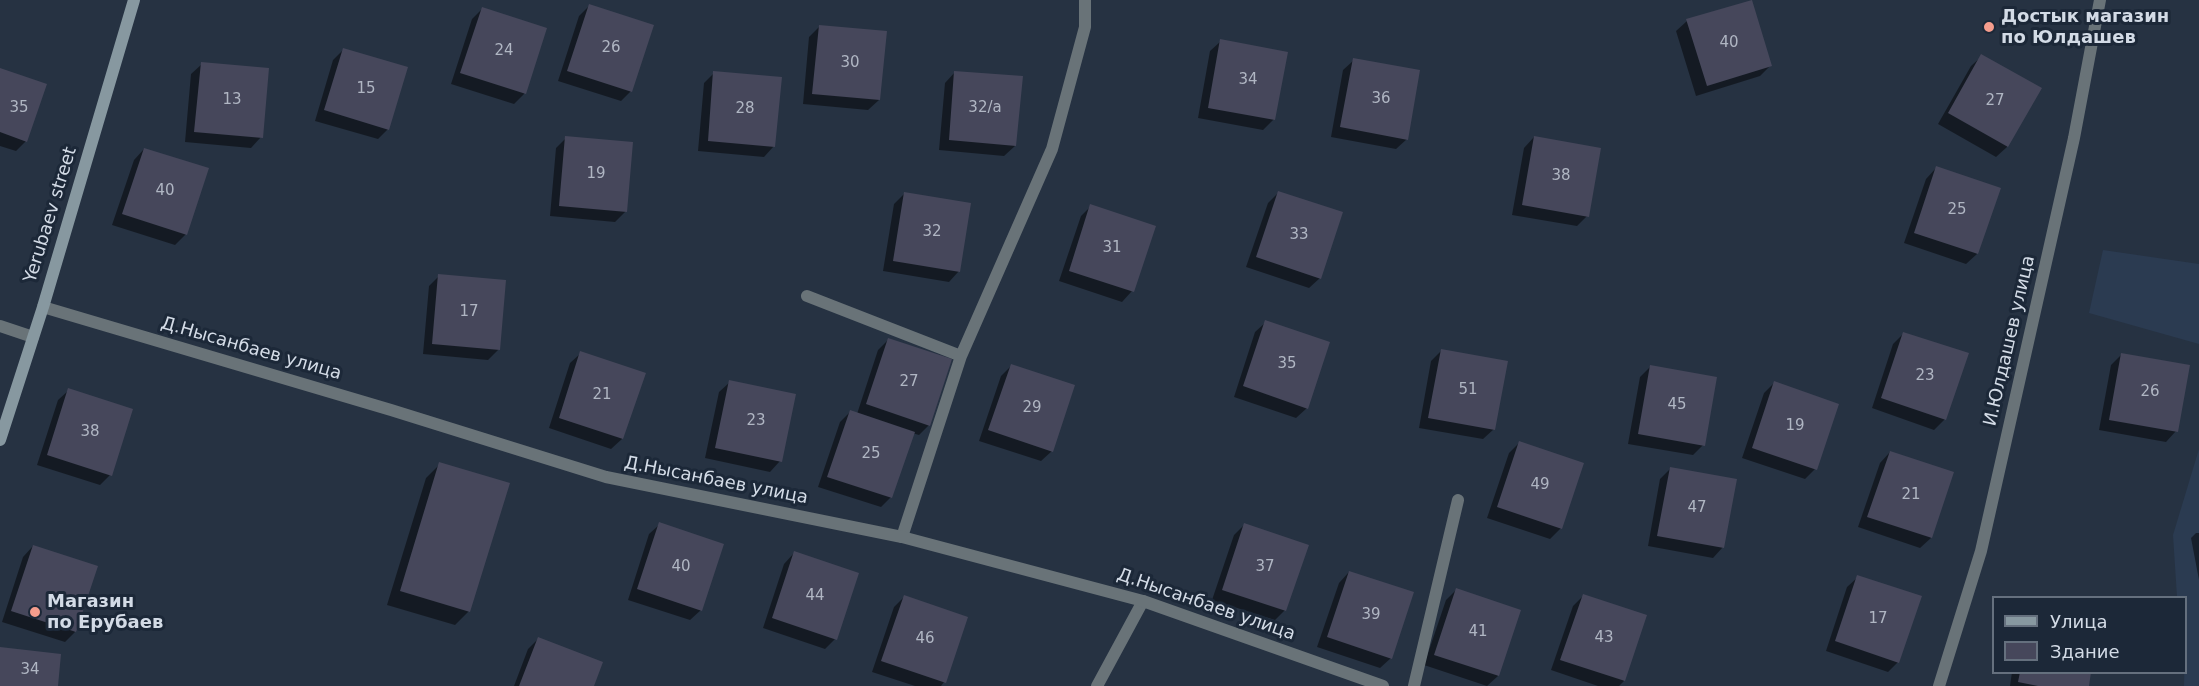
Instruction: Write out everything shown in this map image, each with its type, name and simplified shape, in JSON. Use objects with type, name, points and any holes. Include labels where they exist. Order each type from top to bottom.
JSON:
[{"type":"main road","name":"Yerubaev street","points":[[0,440],[43,307],[134,0]]},
{"type":"street","points":[[902,537],[961,356],[1052,149],[1084,27],[1085,0]]},
{"type":"street","name":"И.Юлдашев улица","points":[[1939,686],[1981,551],[2074,138],[2100,0]]},
{"type":"street","points":[[807,296],[961,356]]},
{"type":"street","name":"Д.Нысанбаев улица","points":[[43,307],[391,410],[606,477],[902,537],[1143,600],[1383,686]]},
{"type":"street","points":[[0,326],[33,337]]},
{"type":"street","points":[[1414,686],[1458,500]]},
{"type":"street","points":[[1097,686],[1143,600]]},
{"type":"shaded area","points":[[2103,250],[2199,264],[2199,344],[2089,313]]},
{"type":"shaded area","points":[[2199,449],[2199,686],[2184,686],[2184,674],[2187,674],[2187,596],[2177,596],[2173,535]]},
{"type":"building","points":[[1752,0],[1772,66],[1707,86],[1686,19]]},
{"type":"building","points":[[589,4],[654,25],[632,92],[567,71]]},
{"type":"building","points":[[482,7],[547,28],[526,94],[460,73]]},
{"type":"building","points":[[819,25],[887,31],[880,100],[812,94]]},
{"type":"building","points":[[1220,39],[1288,52],[1275,120],[1208,108]]},
{"type":"building","points":[[343,48],[408,67],[389,130],[324,110]]},
{"type":"building","points":[[1981,54],[2042,88],[2008,147],[1948,113]]},
{"type":"building","points":[[1353,58],[1420,70],[1408,140],[1340,127]]},
{"type":"building","points":[[201,62],[269,68],[263,138],[194,132]]},
{"type":"building","points":[[0,68],[47,84],[27,142],[0,132]]},
{"type":"building","points":[[713,71],[782,77],[775,147],[708,141]]},
{"type":"building","points":[[954,71],[1023,76],[1016,146],[949,140]]},
{"type":"building","points":[[565,136],[633,142],[627,212],[559,206]]},
{"type":"building","points":[[1534,136],[1601,148],[1589,217],[1522,205]]},
{"type":"building","points":[[144,148],[209,168],[187,235],[122,214]]},
{"type":"building","points":[[1936,166],[2001,188],[1978,254],[1914,233]]},
{"type":"building","points":[[1278,191],[1343,212],[1321,279],[1256,257]]},
{"type":"building","points":[[904,192],[971,203],[960,272],[893,261]]},
{"type":"building","points":[[1090,204],[1156,226],[1134,292],[1069,271]]},
{"type":"building","points":[[438,274],[506,280],[500,350],[432,344]]},
{"type":"building","points":[[1265,320],[1330,342],[1308,409],[1243,386]]},
{"type":"building","points":[[1903,332],[1969,353],[1946,420],[1881,398]]},
{"type":"building","points":[[888,338],[952,359],[930,426],[866,404]]},
{"type":"building","points":[[1441,349],[1508,361],[1495,430],[1428,418]]},
{"type":"building","points":[[580,351],[646,373],[623,439],[559,418]]},
{"type":"building","points":[[2121,353],[2190,365],[2178,432],[2109,420]]},
{"type":"building","points":[[1011,364],[1075,385],[1053,452],[988,430]]},
{"type":"building","points":[[1650,365],[1717,377],[1705,446],[1638,434]]},
{"type":"building","points":[[729,380],[796,394],[782,462],[715,448]]},
{"type":"building","points":[[1774,381],[1839,404],[1817,470],[1752,448]]},
{"type":"building","points":[[68,388],[133,409],[112,476],[47,455]]},
{"type":"building","points":[[850,410],[915,432],[892,498],[827,477]]},
{"type":"building","points":[[1519,441],[1584,463],[1562,529],[1497,507]]},
{"type":"building","points":[[1890,451],[1954,472],[1932,538],[1867,517]]},
{"type":"building","points":[[439,462],[510,483],[470,612],[400,591]]},
{"type":"building","points":[[1670,467],[1737,479],[1724,548],[1657,536]]},
{"type":"building","points":[[659,522],[724,544],[702,611],[637,589]]},
{"type":"building","points":[[1244,523],[1309,545],[1286,611],[1222,590]]},
{"type":"building","points":[[33,545],[98,566],[76,632],[11,611]]},
{"type":"building","points":[[794,551],[859,573],[837,640],[772,618]]},
{"type":"building","points":[[1349,571],[1414,592],[1392,659],[1327,637]]},
{"type":"building","points":[[1857,575],[1922,596],[1899,663],[1835,641]]},
{"type":"building","points":[[1456,588],[1521,610],[1499,676],[1434,655]]},
{"type":"building","points":[[1583,594],[1647,615],[1625,681],[1560,660]]},
{"type":"building","points":[[904,595],[968,617],[946,683],[881,661]]},
{"type":"building","points":[[538,637],[603,662],[594,686],[519,686]]},
{"type":"building","points":[[0,647],[61,654],[58,686],[0,686]]},
{"type":"building","points":[[2020,674],[2091,674],[2089,686],[2038,686],[2018,682]]},
{"type":"place","name":"Достык магазин по Юлдашев","points":[[1989,27]]},
{"type":"place","name":"Магазин по Ерубаев","points":[[35,612]]}]
